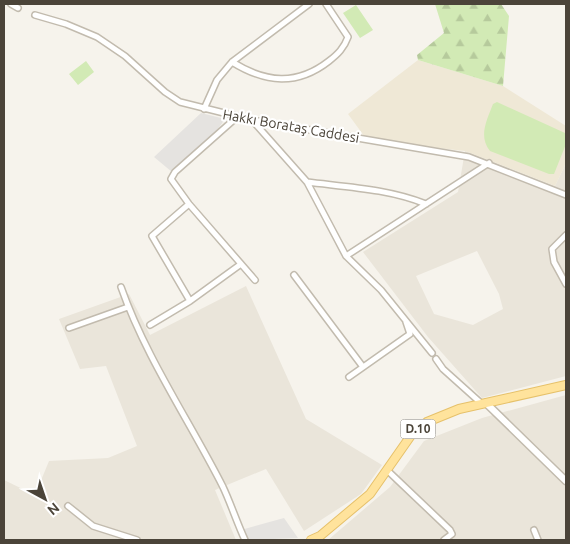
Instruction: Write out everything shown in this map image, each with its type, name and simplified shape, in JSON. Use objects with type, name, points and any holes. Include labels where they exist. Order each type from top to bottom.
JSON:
[{"type":"main road","name":"D.10","points":[[311,540],[320,536],[370,494],[388,471],[412,434],[427,422],[444,414],[566,385]]},
{"type":"street","points":[[11,4],[18,8]]},
{"type":"street","points":[[204,109],[217,80],[232,62],[309,4]]},
{"type":"street","points":[[232,62],[246,70],[284,79],[314,73],[338,54],[345,46],[348,37],[326,4]]},
{"type":"street","name":"Hakkı Borataş Caddesi","points":[[35,15],[66,24],[97,38],[125,56],[165,92],[180,102],[252,120],[469,157],[489,163],[566,195]]},
{"type":"street","points":[[237,117],[175,172],[172,179],[173,184],[189,204],[255,280]]},
{"type":"street","points":[[252,120],[307,182],[346,256],[381,290],[404,316],[432,353]]},
{"type":"street","points":[[346,256],[489,163]]},
{"type":"street","points":[[307,182],[364,189],[411,198],[426,204]]},
{"type":"street","points":[[189,204],[152,236],[190,302]]},
{"type":"street","points":[[566,235],[552,249],[552,255],[566,284]]},
{"type":"street","points":[[150,325],[190,302],[241,264]]},
{"type":"street","points":[[294,275],[362,367]]},
{"type":"street","points":[[121,287],[128,307],[176,404],[223,488],[245,540]]},
{"type":"street","points":[[69,328],[128,307]]},
{"type":"street","points":[[349,377],[410,334],[404,316]]},
{"type":"street","points":[[436,359],[443,369],[484,404],[566,481]]},
{"type":"street","points":[[388,471],[450,530],[452,534],[444,540]]},
{"type":"street","points":[[68,506],[93,526],[137,540]]},
{"type":"street","points":[[534,530],[538,540]]},
{"type":"shaded area","points":[[418,60],[503,86],[566,126],[566,163],[555,186],[465,151],[367,140],[348,114]]},
{"type":"shaded area","points":[[201,113],[225,119],[215,133],[172,172],[154,157]]},
{"type":"shaded area","points":[[465,151],[555,186],[566,163],[566,376],[482,398],[428,337],[363,252],[458,192]],"holes":[[[477,251],[499,294],[503,309],[473,325],[434,314],[416,276]]]},
{"type":"shaded area","points":[[246,286],[306,419],[382,465],[361,494],[304,531],[266,469],[215,490],[236,540],[4,540],[4,480],[35,495],[49,461],[108,458],[137,446],[106,366],[80,369],[59,319],[129,294],[150,335]]},
{"type":"shaded area","points":[[566,395],[566,540],[328,540],[390,487],[424,441],[482,418]]},
{"type":"shaded area","points":[[284,518],[298,538],[245,540],[241,530]]},
{"type":"green space","points":[[435,4],[501,4],[509,16],[503,86],[418,60],[417,55],[444,33]]},
{"type":"green space","points":[[356,5],[373,30],[360,38],[343,13]]},
{"type":"green space","points":[[86,61],[94,72],[78,85],[69,74]]},
{"type":"green space","points":[[497,102],[565,133],[566,144],[554,174],[549,174],[490,151],[486,145],[484,134],[486,122],[493,104]]}]
